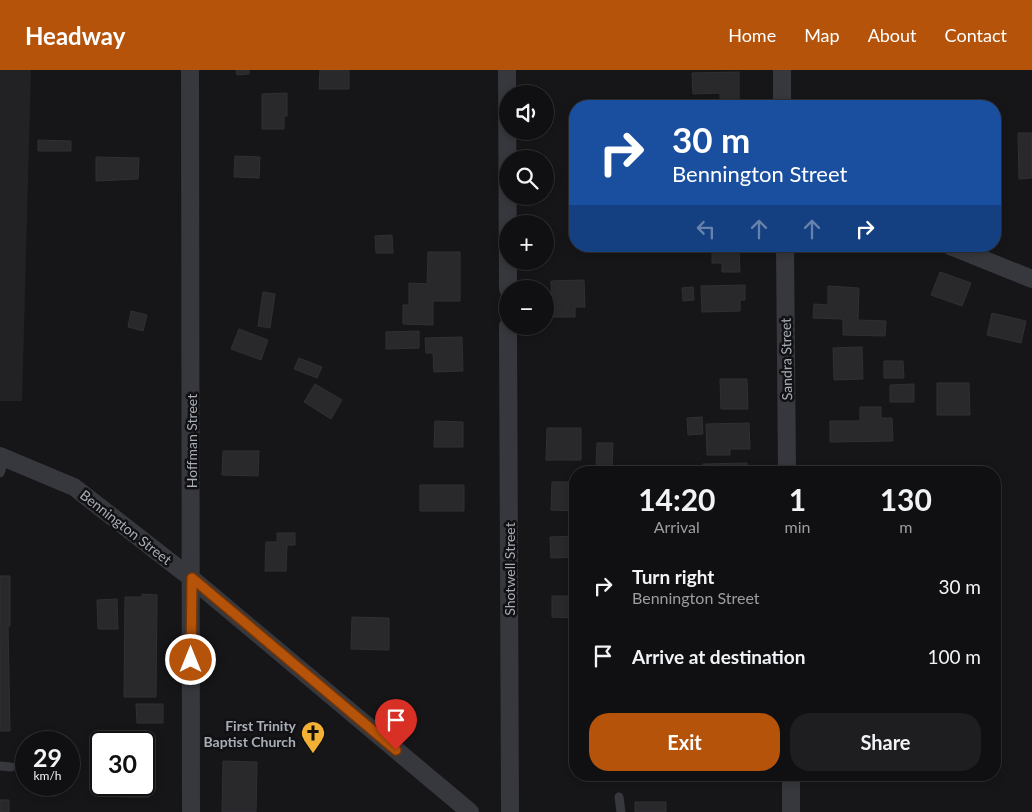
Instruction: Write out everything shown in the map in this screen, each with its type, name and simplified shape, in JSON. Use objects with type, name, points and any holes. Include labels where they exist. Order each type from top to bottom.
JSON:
[{"type":"street","name":"Hoffman Street","points":[[190,70],[191,812]]},
{"type":"street","points":[[507,70],[508,280]]},
{"type":"street","points":[[782,70],[782,100]]},
{"type":"street","name":"Sandra Street","points":[[784,252],[787,466]]},
{"type":"street","points":[[965,252],[1032,278]]},
{"type":"street","name":"Shotwell Street","points":[[508,335],[510,812]]},
{"type":"street","name":"Bennington Street","points":[[2,462],[74,486],[192,578],[470,812]]},
{"type":"street","points":[[791,781],[791,812]]},
{"type":"lane","points":[[0,766],[11,767]]},
{"type":"lane","points":[[620,797],[621,812]]},
{"type":"shaded area","points":[[0,70],[31,70],[22,401],[0,401]]},
{"type":"building","points":[[236,70],[249,70],[249,74],[237,75]]},
{"type":"building","points":[[320,70],[349,70],[349,89],[319,89]]},
{"type":"building","points":[[739,72],[739,100],[720,100],[720,93],[693,94],[692,73]]},
{"type":"building","points":[[287,93],[287,116],[284,116],[284,129],[262,129],[262,94]]},
{"type":"building","points":[[1018,133],[1032,133],[1032,178],[1019,179]]},
{"type":"building","points":[[38,140],[71,141],[71,151],[38,151]]},
{"type":"building","points":[[235,156],[260,157],[259,178],[234,177]]},
{"type":"building","points":[[96,157],[139,158],[138,179],[96,181]]},
{"type":"building","points":[[392,235],[393,253],[376,253],[375,236]]},
{"type":"building","points":[[428,252],[460,252],[460,301],[433,301],[433,325],[403,324],[403,305],[409,305],[409,283],[427,284]]},
{"type":"building","points":[[712,252],[739,252],[740,272],[722,272],[722,263],[712,263]]},
{"type":"building","points":[[940,272],[971,283],[962,306],[931,295]]},
{"type":"building","points":[[584,280],[585,307],[575,307],[575,317],[554,317],[554,281]]},
{"type":"building","points":[[745,285],[745,300],[740,300],[740,311],[702,312],[701,286]]},
{"type":"building","points":[[828,286],[859,288],[858,320],[886,321],[885,336],[843,335],[843,319],[813,318],[814,304],[828,305]]},
{"type":"building","points":[[693,287],[694,300],[683,301],[682,288]]},
{"type":"building","points":[[263,292],[275,294],[270,328],[258,326]]},
{"type":"building","points":[[131,311],[147,315],[143,331],[128,327]]},
{"type":"building","points":[[992,313],[1026,321],[1021,343],[987,335]]},
{"type":"building","points":[[239,329],[268,340],[261,360],[231,349]]},
{"type":"building","points":[[419,331],[419,348],[386,349],[386,332]]},
{"type":"building","points":[[462,337],[463,371],[434,372],[433,353],[426,353],[425,338]]},
{"type":"building","points":[[862,347],[863,379],[834,380],[833,348]]},
{"type":"building","points":[[299,358],[322,367],[317,378],[294,369]]},
{"type":"building","points":[[884,361],[903,361],[904,378],[884,378]]},
{"type":"building","points":[[720,379],[747,379],[748,409],[721,409]]},
{"type":"building","points":[[937,383],[969,383],[970,415],[937,415]]},
{"type":"building","points":[[315,384],[342,400],[331,419],[304,402]]},
{"type":"building","points":[[914,384],[914,402],[890,402],[890,385]]},
{"type":"building","points":[[860,407],[881,407],[881,418],[892,418],[893,441],[830,442],[830,421],[860,421]]},
{"type":"building","points":[[702,417],[703,434],[688,435],[687,418]]},
{"type":"building","points":[[435,421],[463,422],[463,447],[434,447]]},
{"type":"building","points":[[749,423],[750,449],[730,449],[730,455],[707,455],[706,424]]},
{"type":"building","points":[[547,428],[581,428],[581,460],[546,460]]},
{"type":"building","points":[[597,443],[613,443],[612,466],[596,466]]},
{"type":"building","points":[[223,451],[259,451],[258,476],[222,475]]},
{"type":"building","points":[[747,463],[747,466],[703,466],[703,464]]},
{"type":"building","points":[[552,482],[569,482],[569,511],[551,510]]},
{"type":"building","points":[[420,485],[464,485],[464,511],[420,511]]},
{"type":"building","points":[[277,533],[295,533],[295,545],[287,545],[286,571],[265,571],[266,542],[277,542]]},
{"type":"building","points":[[569,536],[569,557],[551,558],[550,537]]},
{"type":"building","points":[[0,576],[10,576],[10,626],[8,626],[10,731],[0,731]]},
{"type":"building","points":[[142,594],[157,595],[156,697],[124,697],[125,597],[142,597]]},
{"type":"building","points":[[552,596],[569,596],[569,618],[552,617]]},
{"type":"building","points":[[117,599],[118,629],[98,629],[97,600]]},
{"type":"building","points":[[352,617],[389,618],[389,650],[351,649]]},
{"type":"building","points":[[136,704],[163,704],[163,723],[137,723]]},
{"type":"building","points":[[223,761],[257,762],[256,812],[222,812]]},
{"type":"building","points":[[149,796],[149,797],[121,797]]},
{"type":"building","points":[[0,800],[9,800],[9,812],[0,812]]},
{"type":"building","points":[[635,802],[666,802],[666,812],[635,812]]},
{"type":"place","name":"First Trinity Baptist Church","points":[[313,754]]},
{"type":"route","points":[[191,660],[192,578],[396,750]]}]
